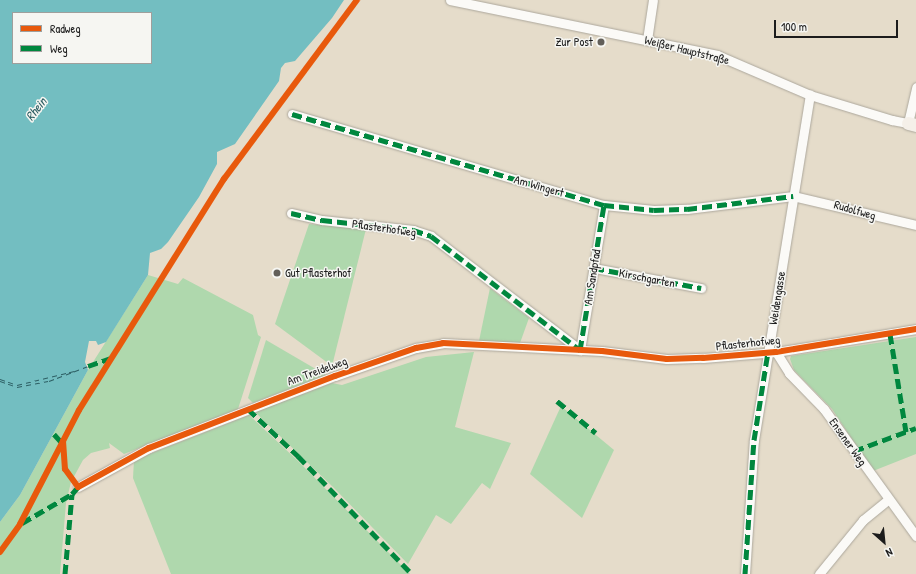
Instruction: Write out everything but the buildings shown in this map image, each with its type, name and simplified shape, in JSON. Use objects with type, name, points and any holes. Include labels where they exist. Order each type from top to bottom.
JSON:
[{"type":"street","name":"Weißer Hauptstraße","points":[[450,0],[600,33],[647,40],[717,55],[810,95],[859,112],[912,124]]},
{"type":"street","points":[[647,40],[653,0]]},
{"type":"street","points":[[912,124],[916,87]]},
{"type":"street","name":"Weidengasse","points":[[745,574],[754,440],[772,352],[793,196],[810,95]]},
{"type":"street","name":"Am Wingert","points":[[292,114],[604,205],[654,210],[687,209],[793,196]]},
{"type":"street","name":"Rudolfweg","points":[[793,196],[916,225]]},
{"type":"street","name":"Am Sandpfad","points":[[580,350],[604,205]]},
{"type":"street","name":"Pflasterhofweg","points":[[291,213],[322,220],[413,230],[431,236],[580,350],[667,359],[772,352],[916,329]]},
{"type":"street","name":"Kirschgarten","points":[[594,268],[701,288]]},
{"type":"street","name":"Am Treidelweg","points":[[78,487],[149,448],[335,376],[416,348],[443,343],[580,350]]},
{"type":"street","name":"Ensener Weg","points":[[772,352],[789,373],[824,409],[888,500],[916,536]]},
{"type":"street","points":[[819,574],[863,520],[888,500]]},
{"type":"green space","points":[[309,224],[366,229],[332,366],[275,324]]},
{"type":"green space","points":[[148,275],[178,284],[183,278],[253,315],[258,335],[261,337],[238,409],[124,454],[109,443],[110,448],[91,453],[83,460],[71,482],[66,503],[60,574],[0,574],[0,522],[20,495],[88,370]]},
{"type":"green space","points":[[490,288],[529,318],[520,343],[479,341]]},
{"type":"green space","points":[[916,337],[916,454],[873,471],[832,409],[794,370],[790,359],[791,356]]},
{"type":"green space","points":[[266,340],[326,375],[253,403],[248,398]]},
{"type":"green space","points":[[474,352],[455,427],[511,443],[490,489],[482,483],[451,524],[436,515],[408,564],[333,487],[255,412],[332,383],[342,385],[426,357]]},
{"type":"green space","points":[[561,406],[614,450],[582,518],[530,474]]},
{"type":"green space","points":[[249,415],[298,461],[410,574],[171,574],[133,478],[134,460]]},
{"type":"water","name":"Rhein","points":[[0,0],[344,0],[332,18],[295,61],[285,63],[281,68],[279,81],[235,144],[217,152],[217,164],[199,197],[168,242],[161,249],[150,253],[148,275],[106,342],[98,345],[96,341],[89,341],[85,362],[88,370],[20,495],[0,522]]},
{"type":"ferry route","points":[[0,381],[17,387],[49,381],[88,366]]},
{"type":"ferry route","points":[[0,379],[17,385],[74,371]]},
{"type":"marked path","points":[[292,114],[604,205],[654,210],[687,209],[793,196]]},
{"type":"marked path","points":[[580,350],[604,205]]},
{"type":"marked path","points":[[291,213],[322,220],[413,230],[431,236],[580,350]]},
{"type":"marked path","points":[[594,268],[701,288]]},
{"type":"marked path","points":[[890,334],[906,432]]},
{"type":"marked path","points":[[745,574],[754,440],[768,352]]},
{"type":"marked path","points":[[88,366],[111,358]]},
{"type":"marked path","points":[[557,401],[596,433]]},
{"type":"marked path","points":[[248,409],[298,456],[412,574]]},
{"type":"marked path","points":[[854,451],[916,428]]},
{"type":"marked path","points":[[54,434],[63,444]]},
{"type":"marked path","points":[[22,523],[72,494],[78,487],[77,486]]},
{"type":"marked path","points":[[65,574],[72,494]]},
{"type":"cycle path","points":[[0,552],[20,524],[79,410],[224,179],[357,0]]},
{"type":"cycle path","points":[[63,441],[65,469],[78,487],[149,448],[335,376],[416,348],[443,343],[602,351],[667,359],[703,358],[776,352],[916,329]]},
{"type":"place","name":"Zur Post","points":[[601,42]]},
{"type":"place","name":"Gut Pflasterhof","points":[[277,273]]}]
